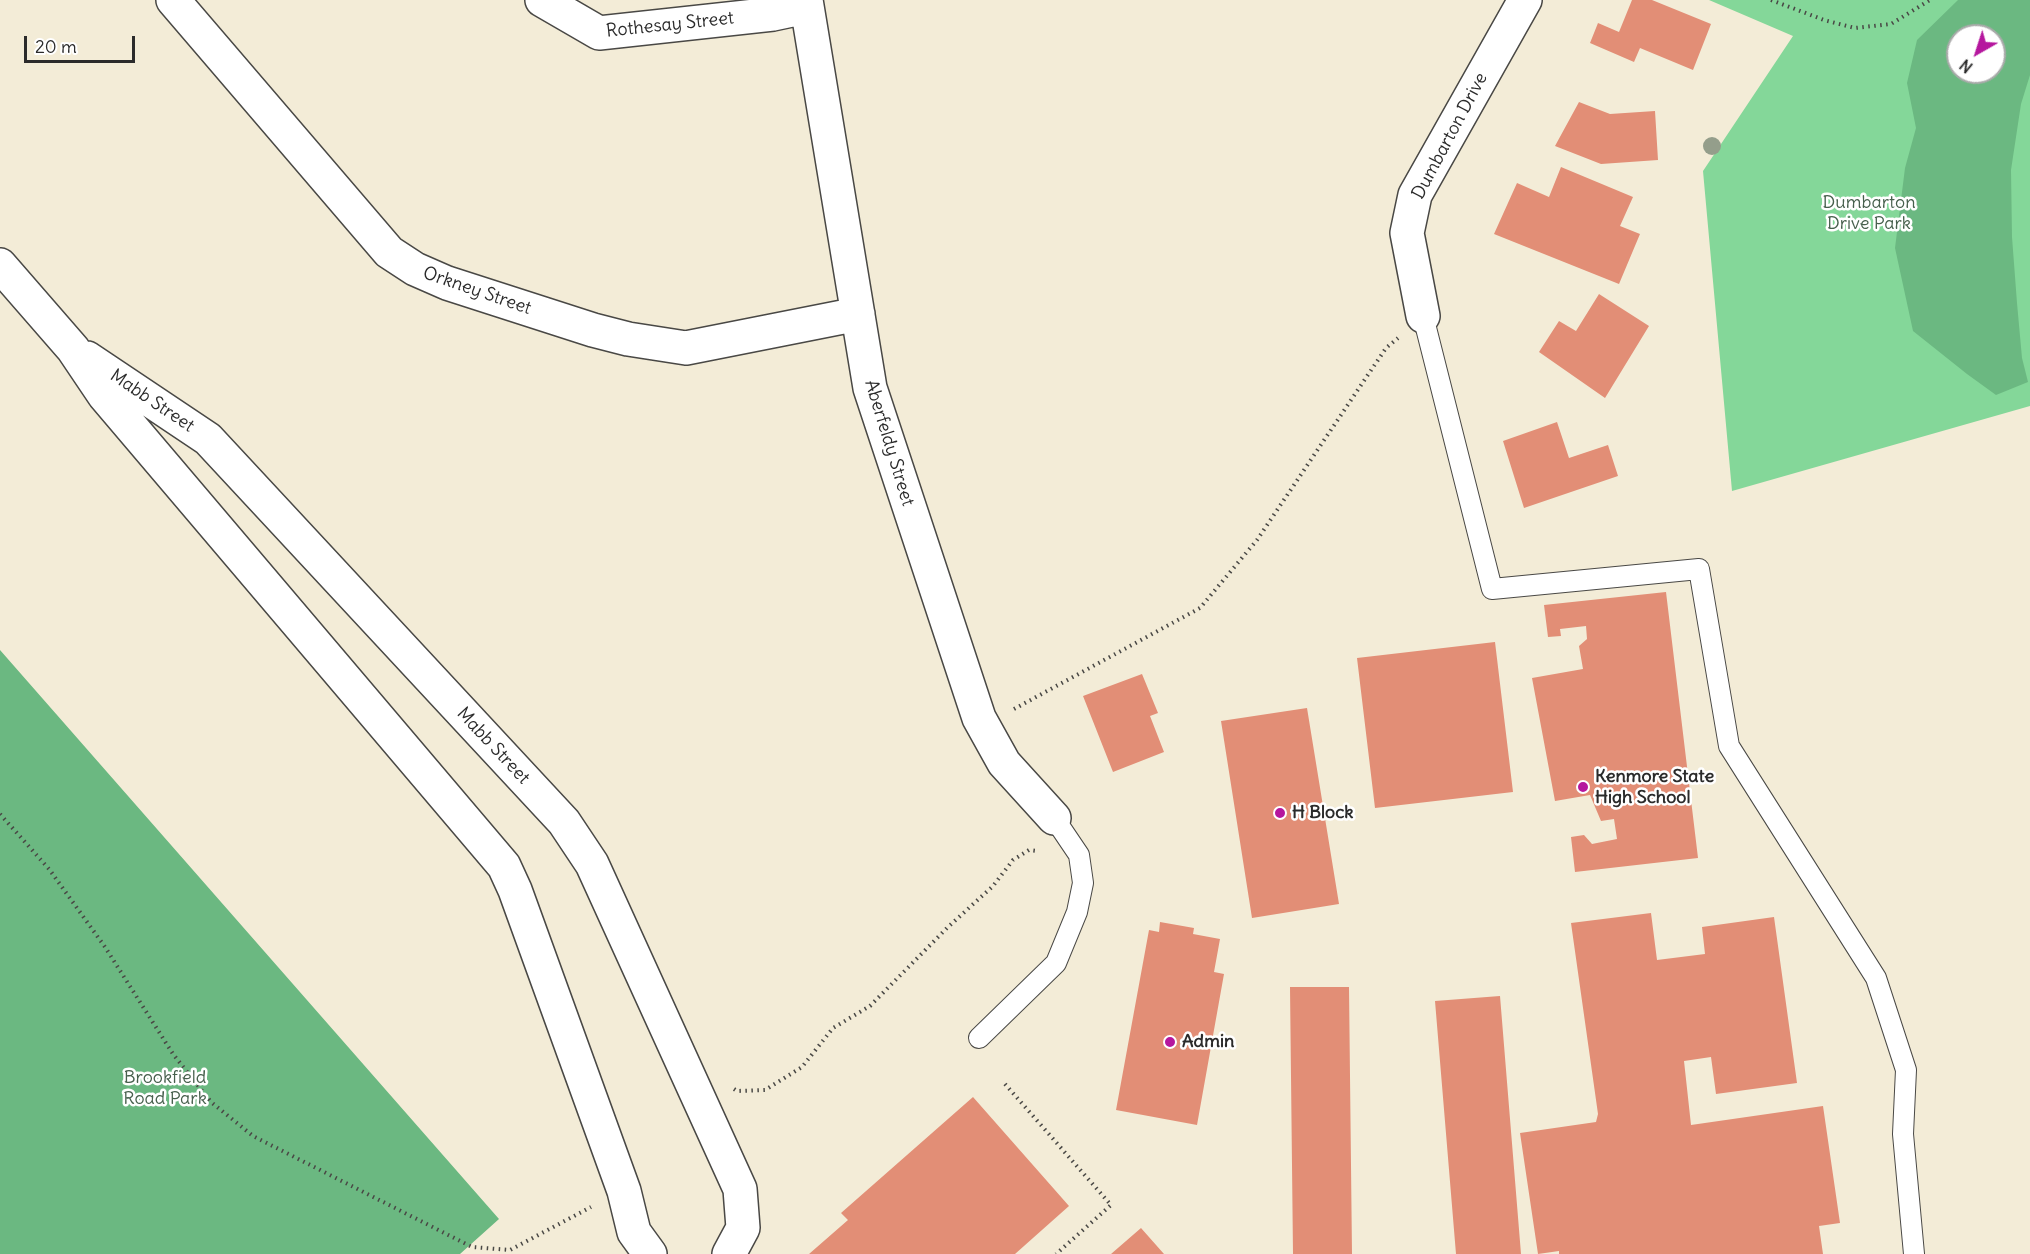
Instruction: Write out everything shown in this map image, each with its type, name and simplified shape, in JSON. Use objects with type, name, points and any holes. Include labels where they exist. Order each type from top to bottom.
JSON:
[{"type":"street","name":"Orkney Street","points":[[173,0],[389,252],[415,269],[447,284],[593,330],[628,339],[686,348],[858,314]]},
{"type":"street","name":"Rothesay Street","points":[[542,0],[599,33],[773,14],[806,3]]},
{"type":"street","name":"Dumbarton Drive","points":[[1424,316],[1407,233],[1415,195],[1525,0]]},
{"type":"street","name":"Aberfeldy Street","points":[[806,3],[870,388],[979,718],[1004,763],[1054,818]]},
{"type":"street","name":"Mabb Street","points":[[0,265],[73,349],[104,395],[504,866],[515,890],[624,1191],[634,1232],[650,1254]]},
{"type":"street","name":"Mabb Street","points":[[73,349],[208,439],[564,822],[592,864],[740,1189],[743,1228],[729,1254]]},
{"type":"lane","points":[[1424,316],[1492,588],[1699,569],[1729,746],[1876,978],[1906,1070],[1903,1134],[1914,1254]]},
{"type":"lane","points":[[979,1038],[1056,963],[1077,912],[1083,883],[1079,855],[1054,818]]},
{"type":"path","points":[[1771,0],[1824,20],[1855,28],[1891,24],[1930,0]]},
{"type":"path","points":[[1008,712],[1200,608],[1257,540],[1386,348],[1424,316]]},
{"type":"path","points":[[0,814],[49,869],[105,947],[173,1054],[211,1102],[253,1136],[472,1247],[510,1250],[555,1226]]},
{"type":"path","points":[[727,1085],[736,1091],[765,1090],[802,1067],[833,1028],[870,1006],[947,928],[993,886],[1013,860],[1029,850],[1047,852]]},
{"type":"path","points":[[1005,1084],[1111,1204],[1056,1254]]},
{"type":"green space","name":"Dumbarton Drive Park","points":[[1709,0],[2030,0],[2030,406],[1732,491],[1703,171],[1793,36]]},
{"type":"green space","points":[[1958,0],[2030,0],[2030,75],[2021,104],[2011,170],[2012,237],[2017,303],[2022,358],[2028,382],[1996,395],[1913,331],[1895,248],[1905,168],[1916,128],[1907,83],[1917,40]]},
{"type":"green space","name":"Brookfield Road Park","points":[[0,650],[499,1219],[460,1254],[0,1254]]},
{"type":"building","points":[[1632,0],[1652,0],[1711,24],[1693,70],[1640,48],[1634,62],[1590,43],[1598,23],[1619,32]]},
{"type":"building","points":[[1579,102],[1610,114],[1655,111],[1658,160],[1601,164],[1555,146]]},
{"type":"building","points":[[1561,167],[1633,197],[1620,226],[1640,234],[1619,284],[1494,234],[1517,183],[1549,197]]},
{"type":"building","points":[[1599,294],[1649,326],[1605,398],[1539,352],[1559,321],[1576,331]]},
{"type":"building","points":[[1557,422],[1569,458],[1608,445],[1618,476],[1524,508],[1503,441]]},
{"type":"building","points":[[1666,592],[1698,858],[1575,872],[1571,837],[1584,835],[1592,844],[1617,839],[1614,819],[1601,821],[1590,795],[1555,801],[1532,678],[1583,669],[1579,646],[1587,639],[1586,626],[1560,629],[1561,636],[1548,637],[1544,605]]},
{"type":"building","points":[[1495,642],[1513,792],[1375,808],[1357,658]]},
{"type":"building","points":[[1142,674],[1158,713],[1150,716],[1164,752],[1113,772],[1083,696]]},
{"type":"building","name":"H Block","points":[[1307,708],[1339,904],[1252,918],[1221,721]]},
{"type":"building","points":[[1651,913],[1657,960],[1705,954],[1702,927],[1774,917],[1797,1083],[1716,1094],[1711,1057],[1684,1061],[1691,1125],[1823,1106],[1840,1223],[1819,1226],[1823,1254],[1559,1254],[1559,1251],[1538,1254],[1520,1133],[1596,1122],[1598,1114],[1571,923]]},
{"type":"building","name":"Admin","points":[[1160,922],[1194,928],[1193,934],[1220,939],[1214,972],[1224,974],[1197,1125],[1116,1110],[1149,930],[1159,932]]},
{"type":"building","points":[[1290,987],[1349,987],[1352,1254],[1293,1254]]},
{"type":"building","points":[[1500,996],[1521,1254],[1456,1254],[1435,1001]]},
{"type":"building","points":[[973,1097],[1069,1206],[1015,1254],[809,1254],[848,1220],[841,1213]]},
{"type":"building","points":[[1141,1228],[1164,1254],[1111,1254]]},
{"type":"place","name":"Kenmore State High School","points":[[1583,787]]},
{"type":"place","name":"H Block","points":[[1280,813]]},
{"type":"place","name":"Admin","points":[[1170,1042]]}]
